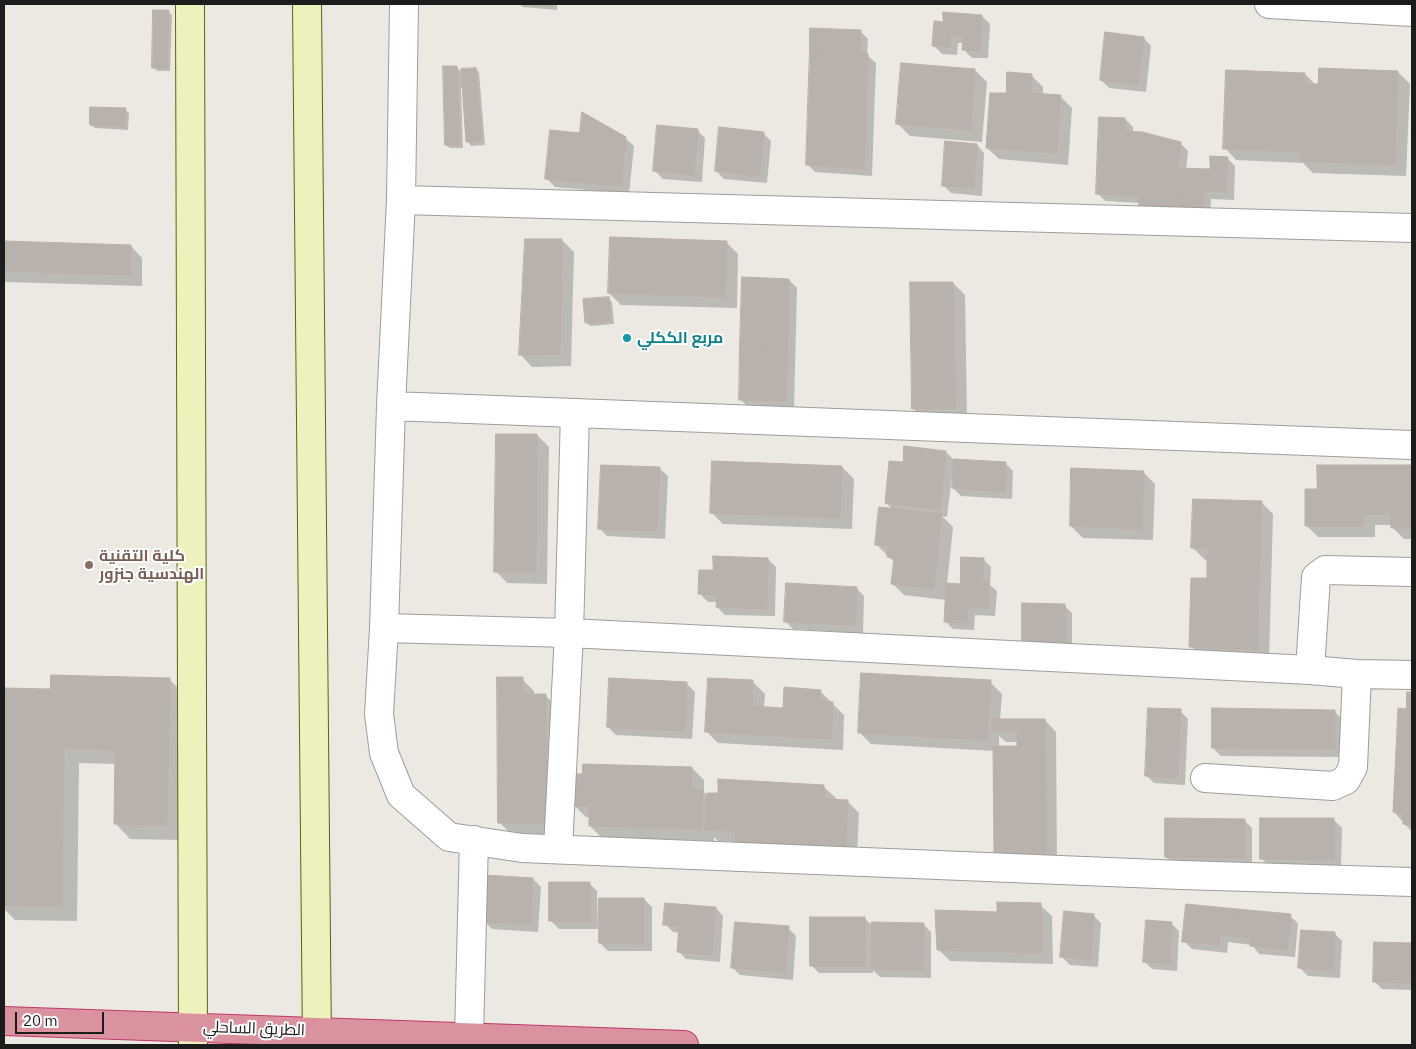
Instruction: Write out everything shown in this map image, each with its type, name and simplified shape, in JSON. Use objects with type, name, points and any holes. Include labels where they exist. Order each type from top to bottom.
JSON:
[{"type":"highway","name":"الطريق الساحلي","points":[[4,1021],[193,1036],[318,1038],[469,1037],[684,1045]]},
{"type":"street","points":[[190,4],[193,1036]]},
{"type":"street","points":[[307,4],[318,1038]]},
{"type":"street","points":[[404,4],[401,200],[379,714],[384,753],[401,795],[449,837],[522,848],[1172,875],[1412,882]]},
{"type":"street","points":[[1269,4],[1412,12]]},
{"type":"street","points":[[401,200],[1412,228]]},
{"type":"street","points":[[391,406],[1412,445]]},
{"type":"street","points":[[558,849],[569,633],[575,413]]},
{"type":"street","points":[[1310,670],[1316,577],[1326,570],[1412,572]]},
{"type":"street","points":[[384,628],[569,633],[1310,670],[1357,674],[1412,675]]},
{"type":"street","points":[[1205,778],[1333,786],[1346,780],[1353,767],[1357,674]]},
{"type":"street","points":[[469,1037],[474,840]]},
{"type":"building","points":[[518,4],[554,4],[553,6]]},
{"type":"building","points":[[153,10],[169,10],[167,68],[152,68]]},
{"type":"building","points":[[943,12],[982,15],[980,51],[962,50],[963,36],[950,35],[950,47],[932,46],[934,21],[943,22]]},
{"type":"building","points":[[810,28],[861,30],[860,51],[810,49]]},
{"type":"building","points":[[1105,32],[1144,37],[1138,85],[1100,80]]},
{"type":"building","points":[[810,49],[860,51],[868,54],[866,108],[808,105]]},
{"type":"building","points":[[901,63],[975,69],[971,130],[896,124]]},
{"type":"building","points":[[443,66],[457,66],[460,145],[445,145]]},
{"type":"building","points":[[476,68],[482,141],[466,142],[461,69]]},
{"type":"building","points":[[1319,68],[1398,71],[1395,165],[1300,161],[1305,84],[1318,84]]},
{"type":"building","points":[[1226,70],[1305,73],[1300,152],[1223,149]]},
{"type":"building","points":[[1007,72],[1032,74],[1031,93],[1061,95],[1057,153],[986,148],[990,93],[1006,93]]},
{"type":"building","points":[[808,105],[866,108],[864,169],[806,165]]},
{"type":"building","points":[[90,107],[126,108],[125,127],[90,125]]},
{"type":"building","points":[[582,112],[626,137],[621,186],[575,182]]},
{"type":"building","points":[[1099,117],[1125,118],[1125,131],[1142,132],[1138,196],[1096,194]]},
{"type":"building","points":[[657,125],[698,129],[694,175],[653,171]]},
{"type":"building","points":[[719,127],[764,132],[759,176],[715,171]]},
{"type":"building","points":[[550,130],[580,133],[575,182],[545,179]]},
{"type":"building","points":[[1142,132],[1181,142],[1177,210],[1139,207]]},
{"type":"building","points":[[945,141],[977,144],[974,188],[942,186]]},
{"type":"building","points":[[1210,156],[1228,157],[1226,192],[1204,191],[1203,212],[1177,210],[1178,168],[1210,169]]},
{"type":"building","points":[[610,237],[727,241],[725,297],[608,293]]},
{"type":"building","points":[[525,239],[562,239],[560,354],[519,355]]},
{"type":"building","points":[[4,241],[131,245],[130,275],[4,271]]},
{"type":"building","points":[[742,277],[789,279],[788,347],[740,343]]},
{"type":"building","points":[[910,282],[953,282],[956,408],[912,409]]},
{"type":"building","points":[[609,297],[611,321],[585,323],[583,299]]},
{"type":"building","points":[[740,343],[788,347],[786,401],[739,400]]},
{"type":"building","points":[[496,434],[537,434],[536,572],[494,572]]},
{"type":"building","points":[[904,446],[946,451],[940,510],[885,503],[889,461],[903,462]]},
{"type":"building","points":[[954,459],[1006,462],[1005,492],[952,488]]},
{"type":"building","points":[[712,461],[842,466],[840,518],[710,513]]},
{"type":"building","points":[[601,465],[660,467],[657,531],[598,529]]},
{"type":"building","points":[[1317,465],[1412,465],[1412,528],[1391,528],[1391,514],[1364,514],[1364,526],[1305,526],[1305,489],[1317,489]]},
{"type":"building","points":[[1071,468],[1144,471],[1142,529],[1070,526]]},
{"type":"building","points":[[1193,499],[1262,501],[1257,650],[1189,647],[1191,578],[1207,578],[1207,549],[1191,548]]},
{"type":"building","points":[[879,507],[942,514],[934,589],[891,584],[894,558],[887,557],[888,546],[875,545]]},
{"type":"building","points":[[713,556],[768,558],[767,609],[716,607],[717,595],[698,594],[699,570],[713,570]]},
{"type":"building","points":[[961,557],[984,558],[983,582],[989,582],[988,608],[968,607],[967,623],[944,622],[946,583],[960,584]]},
{"type":"building","points":[[786,583],[857,587],[855,625],[784,622]]},
{"type":"building","points":[[1022,603],[1065,604],[1065,647],[1022,647]]},
{"type":"building","points":[[861,673],[991,680],[987,740],[858,733]]},
{"type":"building","points":[[51,675],[170,678],[167,825],[114,824],[115,750],[64,748],[62,906],[4,905],[4,688],[50,689]]},
{"type":"building","points":[[497,677],[523,677],[523,694],[546,694],[547,823],[498,823]]},
{"type":"building","points":[[609,678],[687,682],[685,731],[607,727]]},
{"type":"building","points":[[708,678],[753,680],[752,706],[783,708],[784,687],[821,690],[820,701],[833,702],[831,739],[705,732]]},
{"type":"building","points":[[1407,692],[1412,692],[1412,825],[1403,824],[1403,813],[1393,812],[1398,708],[1406,709]]},
{"type":"building","points":[[1148,708],[1181,709],[1178,778],[1145,776]]},
{"type":"building","points":[[1212,708],[1274,709],[1274,749],[1212,748]]},
{"type":"building","points":[[1274,709],[1335,710],[1335,749],[1274,749]]},
{"type":"building","points":[[993,719],[1045,719],[1046,853],[994,854],[993,746],[1017,746],[1017,731],[993,731]]},
{"type":"building","points":[[583,764],[692,767],[692,789],[703,790],[702,829],[589,826],[589,806],[573,806],[573,774],[582,774]]},
{"type":"building","points":[[718,779],[824,785],[824,799],[848,800],[846,847],[735,841],[736,831],[705,830],[707,793],[718,793]]},
{"type":"building","points":[[1165,818],[1245,819],[1245,858],[1165,857]]},
{"type":"building","points":[[1260,818],[1334,818],[1334,860],[1260,859]]},
{"type":"building","points":[[485,875],[533,878],[531,924],[482,922]]},
{"type":"building","points":[[549,882],[590,882],[590,921],[549,921]]},
{"type":"building","points":[[599,898],[644,898],[644,944],[599,943]]},
{"type":"building","points":[[997,902],[1041,903],[1042,953],[937,950],[935,910],[997,912]]},
{"type":"building","points":[[665,903],[716,907],[712,955],[677,952],[679,926],[663,925]]},
{"type":"building","points":[[1186,904],[1237,909],[1234,936],[1220,935],[1220,945],[1182,942]]},
{"type":"building","points":[[1237,909],[1291,914],[1287,950],[1250,946],[1251,938],[1234,936]]},
{"type":"building","points":[[1064,911],[1094,914],[1091,960],[1060,957]]},
{"type":"building","points":[[810,917],[865,917],[866,966],[810,966]]},
{"type":"building","points":[[1146,920],[1172,922],[1170,964],[1143,962]]},
{"type":"building","points":[[735,922],[789,926],[785,972],[731,968]]},
{"type":"building","points":[[872,922],[924,923],[923,970],[871,969]]},
{"type":"building","points":[[1301,930],[1335,932],[1333,970],[1298,968]]},
{"type":"building","points":[[1374,942],[1412,943],[1412,983],[1373,982]]},
{"type":"place","name":"مربع الككلي","points":[[627,338]]},
{"type":"place","name":"كلية التقنية الهندسية جنزور","points":[[89,565]]}]
